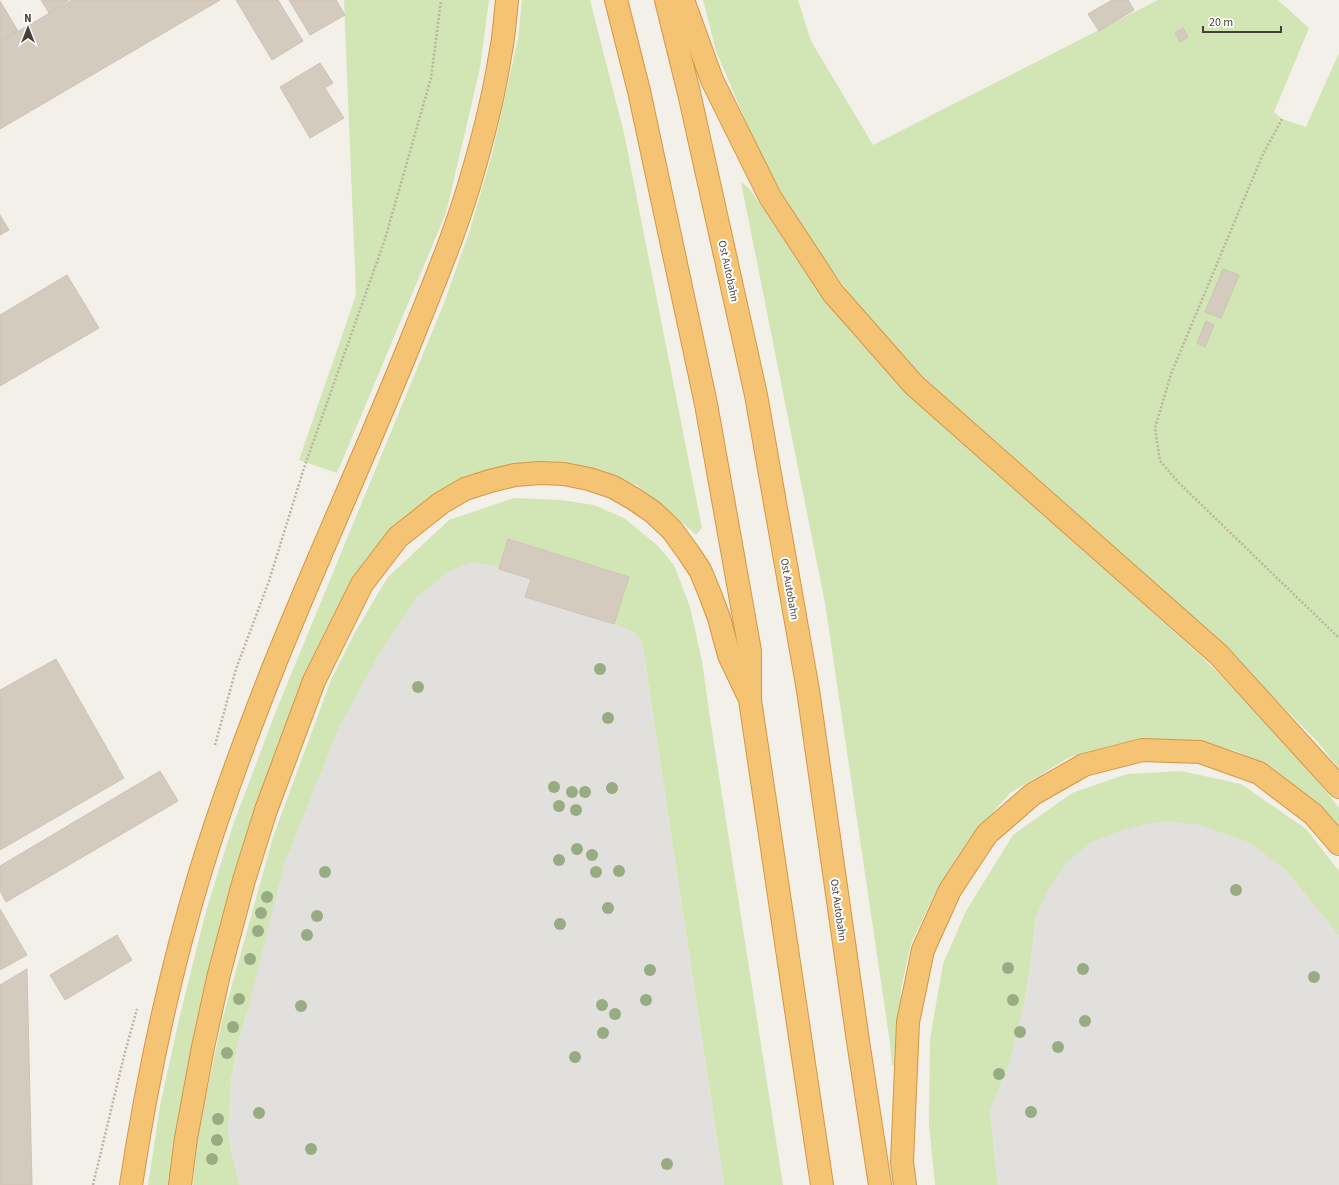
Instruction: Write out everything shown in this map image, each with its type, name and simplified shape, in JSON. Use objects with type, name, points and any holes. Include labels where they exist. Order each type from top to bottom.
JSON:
[{"type":"highway","points":[[131,1185],[139,1133],[174,966],[200,874],[224,800],[274,667],[402,364],[450,243],[472,174],[489,111],[500,55],[507,0]]},
{"type":"highway","points":[[616,0],[639,91],[706,404],[750,651],[750,700],[822,1185]]},
{"type":"highway","name":"Ost Autobahn","points":[[666,0],[689,93],[757,403],[808,690],[880,1185]]},
{"type":"highway","points":[[683,0],[712,80],[770,197],[833,293],[914,385],[1218,654],[1339,787]]},
{"type":"highway","points":[[180,1185],[186,1138],[203,1047],[219,974],[244,880],[266,810],[314,681],[362,584],[398,537],[441,503],[465,489],[490,481],[540,473],[564,474],[589,479],[613,488],[634,499],[653,512],[672,530],[700,570],[719,618],[729,655],[750,700]]},
{"type":"highway","points":[[905,1185],[902,1162],[908,1022],[923,950],[950,890],[987,834],[1033,794],[1084,765],[1142,750],[1200,752],[1259,773],[1314,814],[1339,844]]},
{"type":"path","points":[[287,523],[304,468],[385,239],[431,78],[441,0]]},
{"type":"path","points":[[1282,119],[1262,156],[1171,374],[1155,428],[1160,461],[1179,483],[1339,638]]},
{"type":"green space","points":[[344,0],[489,0],[480,68],[446,213],[337,473],[299,460],[356,295]]},
{"type":"green space","points":[[522,0],[590,0],[624,133],[702,528],[696,535],[637,485],[570,464],[517,464],[385,537],[290,716],[248,827],[224,914],[170,1185],[148,1185],[160,1106],[179,1019],[206,911],[233,825],[276,711],[442,308],[469,233],[492,155],[518,39]]},
{"type":"green space","points":[[703,0],[798,0],[811,41],[873,145],[1158,0],[1278,0],[1309,28],[1274,112],[1282,119],[1306,127],[1339,53],[1339,769],[1318,742],[1232,656],[1132,562],[933,387],[867,318],[790,212],[761,157],[716,51]]},
{"type":"green space","points":[[741,182],[749,188],[807,275],[855,337],[973,451],[1200,655],[1264,719],[1300,758],[1339,808],[1339,828],[1327,814],[1272,767],[1233,750],[1178,739],[1121,743],[1070,757],[1010,793],[968,841],[939,885],[911,944],[901,989],[896,1065],[892,1065],[825,603]]},
{"type":"green space","points":[[514,498],[561,500],[594,505],[624,518],[657,545],[674,565],[690,607],[702,661],[783,1185],[724,1185],[643,649],[635,633],[614,624],[629,577],[509,539],[499,569],[247,1012],[237,1046],[231,1082],[228,1134],[240,1185],[193,1185],[198,1134],[222,1021],[273,837],[331,680],[354,634],[387,578],[449,520]]},
{"type":"green space","points":[[1181,771],[1241,784],[1306,829],[1339,871],[1339,936],[1284,868],[1036,916],[1024,1005],[1010,1061],[990,1111],[998,1185],[935,1185],[929,1125],[930,1039],[943,964],[966,911],[1013,835],[1072,793],[1127,774]]},
{"type":"shaded area","points":[[471,562],[496,566],[531,579],[525,597],[614,624],[635,633],[641,640],[724,1185],[240,1185],[228,1134],[231,1082],[237,1046],[284,864],[340,725],[380,652],[416,598],[446,573]]},
{"type":"shaded area","points":[[1167,821],[1201,825],[1248,842],[1284,868],[1339,936],[1339,1185],[998,1185],[990,1111],[1010,1061],[1024,1005],[1036,916],[1049,888],[1066,863],[1091,842],[1144,824]]},
{"type":"building","points":[[41,0],[69,0],[49,13]]},
{"type":"building","points":[[72,0],[220,0],[0,129],[0,42]]},
{"type":"building","points":[[236,0],[278,0],[303,41],[272,60]]},
{"type":"building","points":[[289,0],[336,0],[345,15],[310,35]]},
{"type":"building","points":[[1112,0],[1128,0],[1134,10],[1099,31],[1088,14]]},
{"type":"building","points":[[0,1],[18,31],[0,42]]},
{"type":"building","points":[[1183,28],[1188,37],[1180,42],[1175,33]]},
{"type":"building","points":[[320,63],[333,83],[325,88],[344,118],[310,138],[280,87]]},
{"type":"building","points":[[0,215],[9,230],[0,235]]},
{"type":"building","points":[[1223,269],[1239,275],[1221,318],[1205,312]]},
{"type":"building","points":[[67,275],[99,328],[0,386],[0,315]]},
{"type":"building","points":[[1206,321],[1214,325],[1205,347],[1197,343]]},
{"type":"building","points":[[508,539],[629,577],[614,624],[525,597],[531,579],[499,569]]},
{"type":"building","points":[[56,659],[124,778],[0,850],[0,690]]},
{"type":"building","points":[[160,771],[178,801],[6,902],[0,891],[0,866]]},
{"type":"building","points":[[0,909],[27,955],[0,970]]},
{"type":"building","points":[[117,935],[132,960],[65,1000],[50,975]]},
{"type":"building","points":[[27,969],[32,1185],[0,1185],[0,985]]}]
